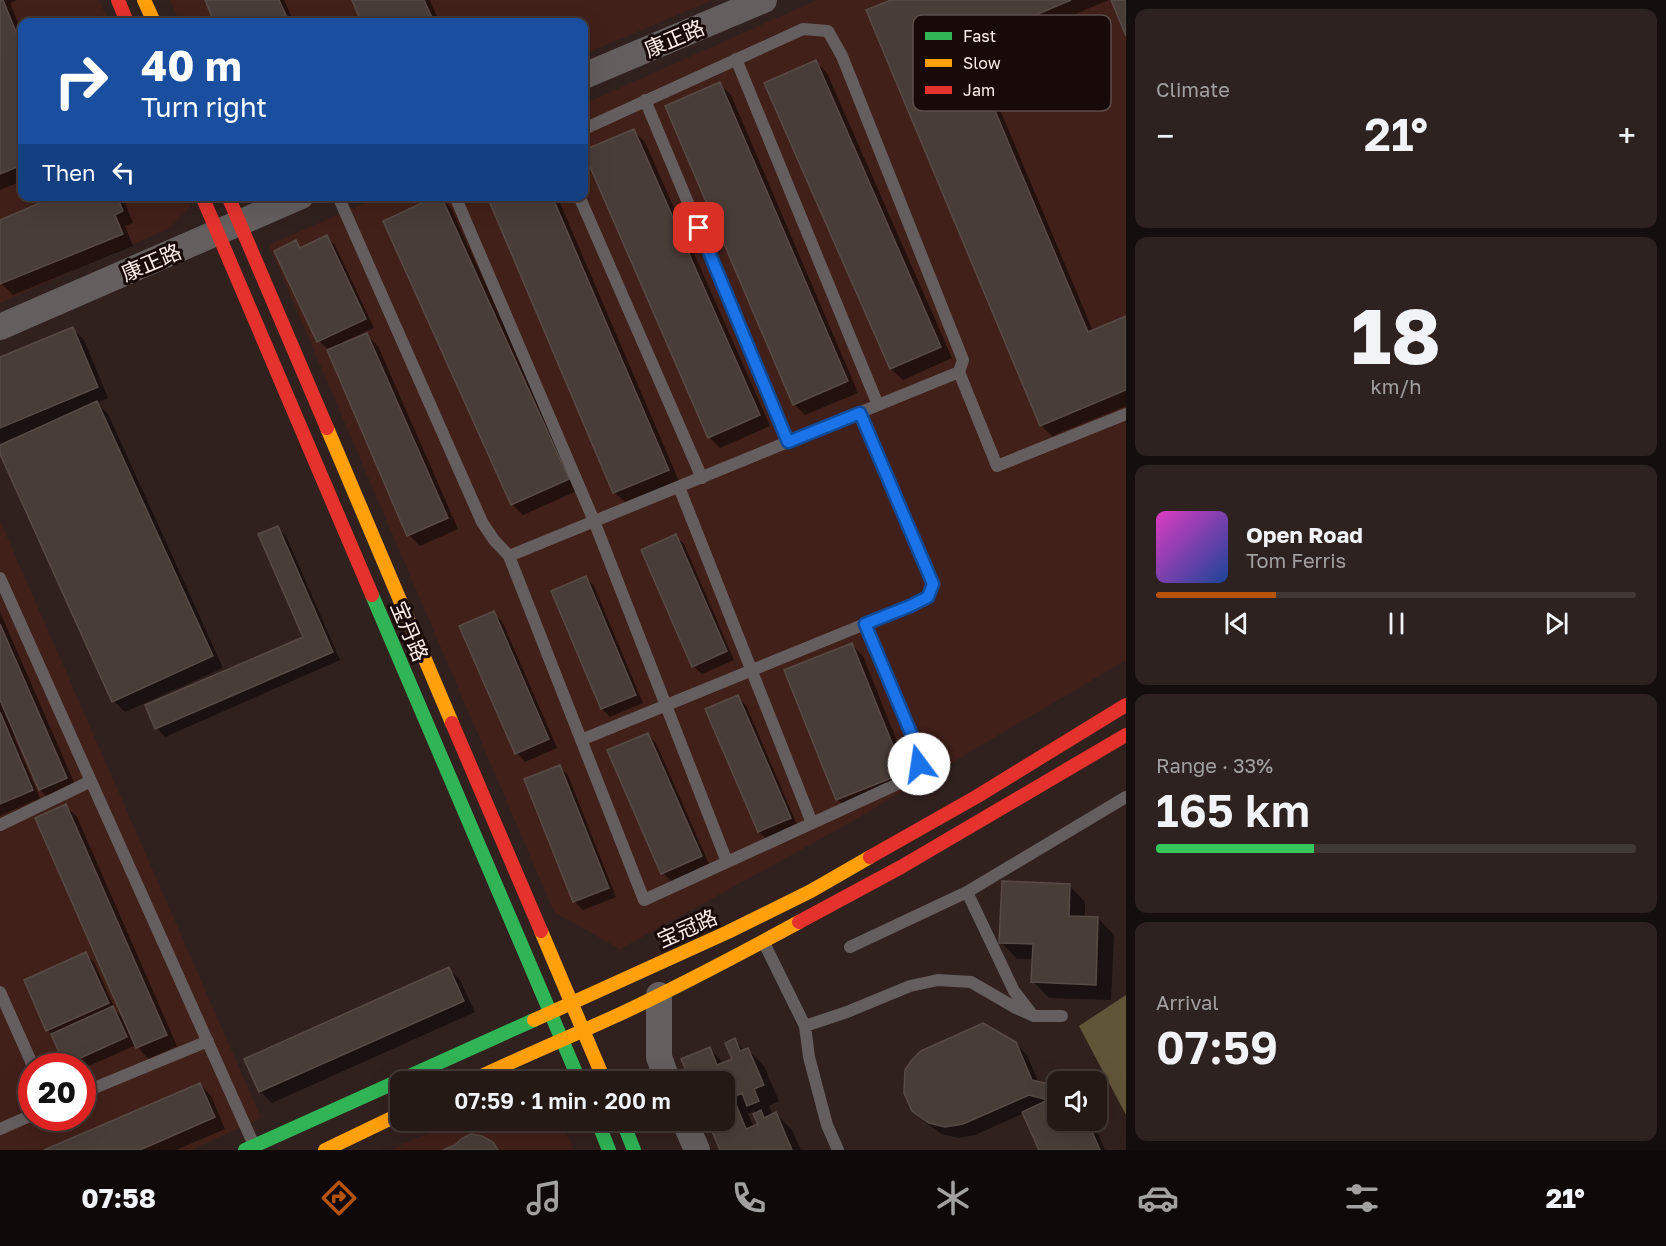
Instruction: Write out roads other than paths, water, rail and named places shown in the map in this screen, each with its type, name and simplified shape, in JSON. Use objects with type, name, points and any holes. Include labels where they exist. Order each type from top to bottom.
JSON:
[{"type":"street","points":[[118,0],[125,18]]},
{"type":"street","points":[[144,0],[152,18]]},
{"type":"street","name":"康正路","points":[[588,74],[764,0]]},
{"type":"street","name":"宝丹路","points":[[206,201],[228,228],[601,1071]]},
{"type":"street","name":"宝丹路","points":[[228,201],[228,228],[575,1071]]},
{"type":"street","name":"康正路","points":[[0,327],[290,201]]},
{"type":"street","name":"宝冠路","points":[[252,1149],[728,933],[811,891],[976,797],[1126,705]]},
{"type":"street","points":[[493,1071],[659,995],[763,942],[901,867],[1126,735]]},
{"type":"street","points":[[659,995],[659,1057],[664,1071]]},
{"type":"street","points":[[325,1150],[390,1119]]},
{"type":"street","points":[[601,1131],[609,1150]]},
{"type":"street","points":[[626,1131],[634,1150]]},
{"type":"street","points":[[689,1131],[697,1150]]},
{"type":"lane","points":[[588,127],[803,29],[828,31],[842,57],[963,360],[959,372],[997,466],[1126,414]]},
{"type":"lane","points":[[736,59],[878,405]]},
{"type":"lane","points":[[645,100],[788,442]]},
{"type":"lane","points":[[340,201],[482,522],[509,556],[644,900],[902,782],[919,764],[916,745],[865,624]]},
{"type":"lane","points":[[458,201],[594,521],[727,862]]},
{"type":"lane","points":[[581,201],[702,478]]},
{"type":"lane","points":[[509,556],[959,372]]},
{"type":"lane","points":[[581,740],[928,597],[933,584],[860,413]]},
{"type":"lane","points":[[679,487],[812,823]]},
{"type":"lane","points":[[0,578],[207,1041],[252,1149]]},
{"type":"lane","points":[[0,825],[91,781]]},
{"type":"lane","points":[[850,947],[967,892],[1126,796]]},
{"type":"lane","points":[[967,892],[1014,991],[1034,1016]]},
{"type":"lane","points":[[763,942],[805,1026],[809,1057],[827,1125],[838,1150]]},
{"type":"lane","points":[[805,1026],[847,1012],[910,986],[938,980],[970,982],[1034,1016],[1062,1016]]},
{"type":"lane","points":[[0,992],[27,1053]]},
{"type":"lane","points":[[96,1087],[207,1041]]},
{"type":"lane","points":[[0,1129],[18,1121]]}]
